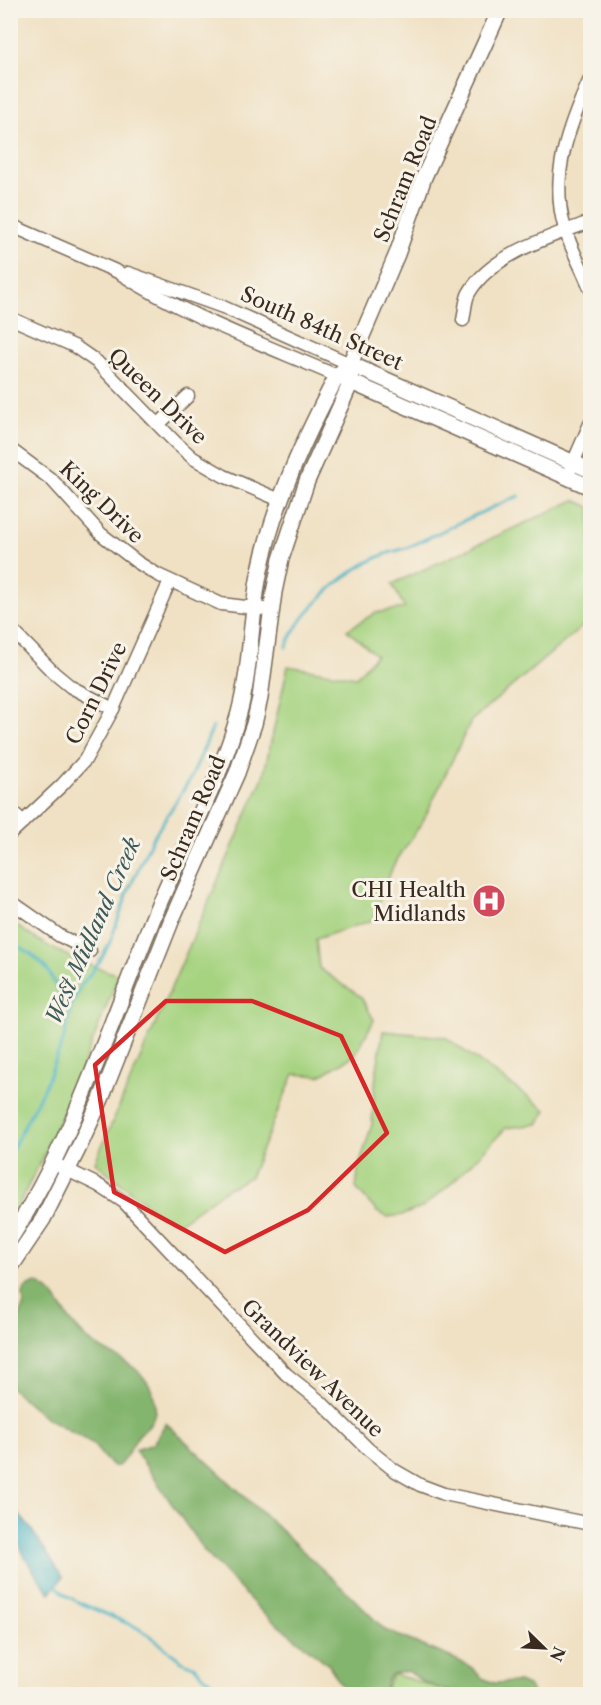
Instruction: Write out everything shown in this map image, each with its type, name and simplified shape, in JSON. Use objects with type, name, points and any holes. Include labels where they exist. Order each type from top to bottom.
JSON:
[{"type":"main road","name":"Schram Road","points":[[10,1268],[43,1219],[101,1099],[172,919],[237,773],[254,724],[260,698],[281,559],[296,509],[344,379],[397,254],[424,177],[500,10]]},
{"type":"main road","name":"South 84th Street","points":[[350,364],[503,439]]},
{"type":"main road","name":"Schram Road","points":[[10,1239],[37,1194],[81,1101],[156,911],[226,753],[244,690],[254,608],[264,554],[280,500],[344,379]]},
{"type":"main road","name":"South 84th Street","points":[[344,379],[503,439]]},
{"type":"main road","points":[[503,439],[571,470],[591,487]]},
{"type":"main road","points":[[571,470],[591,470]]},
{"type":"street","points":[[591,79],[578,106],[560,161],[558,185],[560,210],[566,231],[591,288]]},
{"type":"street","points":[[463,320],[468,294],[497,264],[515,252],[591,222]]},
{"type":"street","name":"South 84th Street","points":[[10,225],[118,272],[209,321],[344,379]]},
{"type":"street","name":"South 84th Street","points":[[118,272],[135,275],[223,307],[350,364]]},
{"type":"street","name":"Queen Drive","points":[[10,318],[74,346],[97,363],[193,458],[225,476],[280,500]]},
{"type":"street","points":[[159,424],[188,396]]},
{"type":"street","points":[[571,470],[591,424]]},
{"type":"street","name":"King Drive","points":[[10,448],[52,480],[110,542],[137,562],[221,604],[272,610]]},
{"type":"street","name":"Corn Drive","points":[[10,834],[85,760],[113,709],[170,580]]},
{"type":"street","points":[[10,628],[71,687],[113,709]]},
{"type":"street","points":[[10,808],[23,822]]},
{"type":"street","points":[[10,901],[60,936],[90,951]]},
{"type":"street","name":"Grandview Avenue","points":[[52,1163],[98,1185],[124,1202],[286,1374],[321,1402],[368,1449],[394,1470],[420,1485],[444,1494],[591,1524]]},
{"type":"highlighted area","points":[[166,1001],[252,1001],[341,1036],[387,1133],[308,1210],[225,1252],[114,1192],[95,1065]]},
{"type":"green space","points":[[575,500],[590,507],[590,620],[471,721],[423,821],[393,866],[373,920],[316,939],[319,968],[361,997],[374,1020],[355,1055],[320,1076],[294,1074],[250,1177],[225,1190],[179,1223],[159,1215],[95,1162],[263,777],[288,666],[356,677],[376,655],[347,630],[375,613],[405,608],[392,584]]},
{"type":"green space","points":[[11,921],[35,939],[62,953],[119,975],[56,1128],[11,1217]]},
{"type":"green space","points":[[383,1031],[445,1037],[546,1110],[538,1124],[506,1128],[451,1184],[423,1207],[403,1215],[387,1217],[377,1212],[356,1188],[359,1167],[372,1124],[375,1083]]},
{"type":"green space","points":[[36,1283],[51,1293],[71,1322],[85,1337],[131,1365],[146,1380],[152,1391],[155,1406],[153,1418],[118,1466],[113,1466],[106,1460],[92,1443],[45,1417],[11,1388],[11,1335],[20,1317],[25,1288]]},
{"type":"green space","points":[[166,1423],[385,1630],[457,1660],[471,1667],[482,1678],[494,1683],[519,1682],[528,1686],[534,1694],[455,1694],[423,1682],[408,1671],[395,1674],[387,1680],[385,1690],[393,1694],[347,1694],[329,1665],[262,1612],[204,1551],[135,1450],[153,1444]]},
{"type":"green space","points":[[393,1674],[458,1694],[398,1694],[385,1690]]},
{"type":"water","points":[[11,1505],[31,1529],[63,1577],[50,1593],[28,1563],[17,1541]]},
{"type":"waterway","name":"West Midland Creek","points":[[286,647],[304,617],[316,603],[343,578],[358,568],[519,496]]},
{"type":"waterway","name":"West Midland Creek","points":[[10,1153],[45,1086],[63,1041],[72,1005],[80,987],[100,961],[110,942],[129,889],[151,841],[191,778],[213,727]]},
{"type":"waterway","points":[[10,942],[40,962],[48,971],[60,994],[72,1005]]},
{"type":"waterway","points":[[57,1586],[64,1594],[80,1603],[136,1627],[150,1636],[180,1660],[195,1667],[223,1694]]},
{"type":"place","name":"CHI Health Midlands","points":[[489,901]]}]
